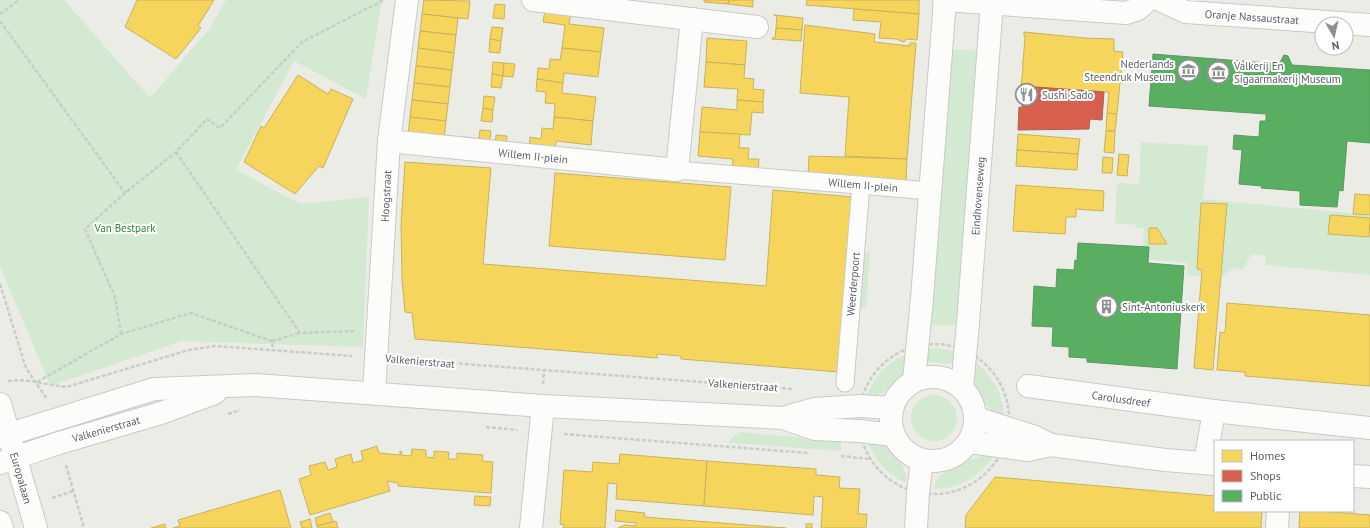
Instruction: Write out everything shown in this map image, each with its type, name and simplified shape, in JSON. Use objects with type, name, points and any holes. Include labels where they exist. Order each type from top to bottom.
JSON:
[{"type":"street","name":"Hoogstraat","points":[[374,393],[389,141],[407,0]]},
{"type":"street","points":[[533,0],[757,27]]},
{"type":"street","points":[[914,381],[944,0],[1126,13],[1138,9],[1148,0]]},
{"type":"street","name":"Oranje Nassaustraat","points":[[1160,0],[1186,12],[1370,25]]},
{"type":"street","name":"Eindhovenseweg","points":[[962,388],[970,308],[992,3]]},
{"type":"street","points":[[677,170],[692,19]]},
{"type":"street","name":"Willem II-plein","points":[[389,141],[677,170],[930,191]]},
{"type":"street","name":"Weerderpoort","points":[[845,383],[861,185]]},
{"type":"street","points":[[926,377],[939,377],[952,381],[962,388],[972,402],[976,418],[973,435],[960,452],[948,458],[936,461],[922,460],[910,455],[900,446],[893,435],[890,417],[896,398],[904,388],[914,381],[926,377]]},
{"type":"street","name":"Valkenierstraat","points":[[4,435],[154,389],[255,385],[543,406],[783,418],[815,429],[860,431],[893,435]]},
{"type":"street","name":"Valkenierstraat","points":[[8,460],[161,413],[233,386]]},
{"type":"street","name":"Carolusdreef","points":[[1028,386],[1214,412],[1370,428]]},
{"type":"street","name":"Europalaan","points":[[0,404],[8,460],[36,528]]},
{"type":"street","points":[[531,528],[543,406]]},
{"type":"street","name":"Valkenierstraat","points":[[783,418],[814,409],[860,406],[892,408]]},
{"type":"street","points":[[976,418],[1035,437],[1051,445],[1165,460],[1210,464],[1214,412]]},
{"type":"street","points":[[969,442],[1028,450],[1051,445]]},
{"type":"street","points":[[916,528],[922,460]]},
{"type":"street","points":[[1354,476],[1370,478]]},
{"type":"street","points":[[1277,528],[1278,512]]},
{"type":"street","points":[[0,522],[2,528]]},
{"type":"path","points":[[0,14],[19,0]]},
{"type":"path","points":[[121,334],[115,297],[85,229],[125,193],[176,152],[207,119],[220,128],[302,42],[384,0]]},
{"type":"path","points":[[0,21],[125,193]]},
{"type":"path","points":[[176,152],[300,333]]},
{"type":"path","points":[[0,284],[26,368],[37,382],[121,334],[191,313],[272,341],[300,333],[378,330]]},
{"type":"path","points":[[272,341],[273,351]]},
{"type":"path","name":"Valkenierstraat","points":[[4,382],[23,380],[66,387],[189,350],[215,346],[796,389]]},
{"type":"path","points":[[224,415],[247,410]]},
{"type":"path","points":[[480,427],[809,453]]},
{"type":"path","points":[[841,456],[870,459]]},
{"type":"path","points":[[67,468],[72,464]]},
{"type":"green space","name":"Van Bestpark","points":[[0,0],[64,0],[150,98],[210,28],[226,0],[382,0],[366,99],[294,61],[236,170],[301,204],[369,197],[363,347],[182,341],[50,386],[0,266]]},
{"type":"green space","points":[[948,49],[981,51],[959,326],[926,324]]},
{"type":"green space","points":[[1141,142],[1208,146],[1203,199],[1370,215],[1370,275],[1265,265],[1266,256],[1251,254],[1243,270],[1233,268],[1221,278],[1187,275],[1188,263],[1142,259],[1144,229],[1136,228],[1136,225],[1115,223],[1117,183],[1139,184]]},
{"type":"green space","points":[[860,251],[870,252],[866,308],[856,308]]},
{"type":"green space","points":[[936,348],[957,352],[953,364],[926,362],[925,349]]},
{"type":"green space","points":[[907,354],[905,370],[895,385],[879,394],[867,396],[873,382],[882,370],[900,357]]},
{"type":"green space","points":[[975,361],[987,373],[996,386],[1005,416],[994,412],[982,397],[974,378]]},
{"type":"green space","points":[[934,395],[947,399],[953,405],[957,418],[953,431],[947,437],[934,441],[921,437],[915,431],[911,418],[915,405],[921,399]]},
{"type":"green space","points":[[740,432],[826,440],[841,439],[841,451],[730,443],[730,439]]},
{"type":"green space","points":[[867,441],[883,444],[893,451],[900,460],[904,470],[907,481],[905,483],[882,466]]},
{"type":"green space","points":[[991,455],[993,457],[975,476],[960,484],[935,489],[934,487],[937,479],[946,471],[970,460]]},
{"type":"building: Homes","points":[[137,0],[214,0],[198,26],[201,28],[176,59],[125,27]]},
{"type":"building: Homes","points":[[424,0],[470,1],[468,19],[422,14]]},
{"type":"building: Homes","points":[[704,0],[729,0],[728,4],[704,2]]},
{"type":"building: Homes","points":[[729,0],[753,0],[753,7],[728,4]]},
{"type":"building: Homes","points":[[807,0],[919,0],[919,14],[806,5]]},
{"type":"building: Homes","points":[[495,4],[505,5],[504,19],[493,18]]},
{"type":"building: Homes","points":[[854,9],[919,14],[917,40],[907,39],[904,42],[896,39],[879,38],[881,22],[853,20]]},
{"type":"building: Homes","points":[[545,10],[571,13],[569,24],[604,28],[601,52],[562,48],[565,25],[543,22]]},
{"type":"building: Homes","points":[[422,14],[458,18],[456,35],[420,31]]},
{"type":"building: Homes","points":[[774,15],[803,18],[802,30],[776,28],[777,16]]},
{"type":"building: Homes","points":[[805,25],[875,34],[874,42],[910,46],[910,43],[916,43],[907,159],[845,156],[849,97],[800,93]]},
{"type":"building: Homes","points":[[492,27],[503,28],[501,41],[490,39]]},
{"type":"building: Homes","points":[[776,28],[802,30],[801,41],[772,39],[775,38]]},
{"type":"building: Homes","points":[[420,31],[456,35],[454,53],[418,48]]},
{"type":"building: Homes","points":[[1024,32],[1085,38],[1114,39],[1114,51],[1123,52],[1117,114],[1107,113],[1109,92],[1021,86],[1025,37]]},
{"type":"building: Homes","points":[[707,38],[747,41],[745,65],[706,62]]},
{"type":"building: Homes","points":[[490,39],[501,41],[500,53],[489,52]]},
{"type":"building: Homes","points":[[418,48],[454,53],[452,70],[416,66]]},
{"type":"building: Homes","points":[[562,48],[601,52],[598,77],[564,73],[563,83],[537,79],[538,68],[549,69],[550,59],[560,60]]},
{"type":"building: Homes","points":[[493,62],[504,63],[503,76],[492,74]]},
{"type":"building: Homes","points":[[706,62],[745,65],[744,78],[754,79],[753,89],[764,90],[763,102],[737,100],[738,89],[704,87]]},
{"type":"building: Homes","points":[[504,63],[515,64],[513,77],[503,76]]},
{"type":"building: Homes","points":[[416,66],[452,70],[450,87],[414,83]]},
{"type":"building: Homes","points":[[492,74],[503,76],[501,88],[491,87]]},
{"type":"building: Homes","points":[[298,75],[328,94],[331,89],[353,99],[323,168],[319,166],[295,194],[244,162],[261,126],[264,128]]},
{"type":"building: Homes","points":[[537,79],[563,83],[562,93],[596,97],[593,121],[554,117],[555,104],[545,103],[546,92],[536,91]]},
{"type":"building: Homes","points":[[414,83],[450,87],[448,104],[412,100]]},
{"type":"building: Homes","points":[[484,96],[495,97],[493,110],[483,108]]},
{"type":"building: Homes","points":[[412,100],[448,104],[446,121],[410,117]]},
{"type":"building: Homes","points":[[737,100],[763,102],[763,113],[752,112],[750,135],[700,132],[702,107],[737,110]]},
{"type":"building: Homes","points":[[483,108],[493,110],[492,122],[481,121]]},
{"type":"building: Homes","points":[[1107,113],[1117,114],[1115,131],[1106,131]]},
{"type":"building: Homes","points":[[410,117],[446,121],[444,140],[408,135]]},
{"type":"building: Homes","points":[[554,117],[593,121],[591,145],[556,141],[555,152],[529,149],[530,137],[541,139],[542,128],[553,129]]},
{"type":"building: Homes","points":[[480,130],[491,131],[489,145],[478,144]]},
{"type":"building: Homes","points":[[1106,131],[1115,131],[1114,153],[1104,152]]},
{"type":"building: Homes","points":[[700,132],[740,134],[739,148],[749,148],[748,159],[759,159],[758,172],[732,170],[733,159],[698,156]]},
{"type":"building: Homes","points":[[1018,134],[1080,139],[1078,154],[1017,150]]},
{"type":"building: Homes","points":[[496,135],[507,136],[506,147],[495,145]]},
{"type":"building: Homes","points":[[1017,150],[1078,154],[1077,170],[1016,166]]},
{"type":"building: Homes","points":[[1119,154],[1129,155],[1127,176],[1117,175]]},
{"type":"building: Homes","points":[[809,156],[907,159],[906,183],[808,176]]},
{"type":"building: Homes","points":[[1103,157],[1113,158],[1112,173],[1102,173]]},
{"type":"building: Homes","points":[[405,162],[491,168],[483,264],[766,286],[773,190],[853,197],[839,372],[681,359],[681,356],[657,354],[657,358],[415,339],[412,313],[405,312],[402,280],[401,224]]},
{"type":"building: Homes","points":[[555,173],[731,187],[725,260],[549,246]]},
{"type":"building: Homes","points":[[1016,185],[1104,191],[1103,211],[1076,209],[1076,217],[1066,217],[1065,234],[1013,231]]},
{"type":"building: Homes","points":[[1355,194],[1370,195],[1370,215],[1353,214]]},
{"type":"building: Homes","points":[[1201,203],[1227,204],[1213,370],[1194,368],[1202,270],[1197,269]]},
{"type":"building: Homes","points":[[1330,215],[1370,218],[1369,237],[1328,234]]},
{"type":"building: Homes","points":[[1149,228],[1157,228],[1167,244],[1149,244]]},
{"type":"building: Homes","points":[[1227,303],[1370,315],[1370,386],[1245,376],[1245,372],[1217,370],[1220,332],[1225,333]]},
{"type":"building: Homes","points":[[377,446],[379,453],[400,455],[400,451],[402,452],[401,455],[411,456],[412,449],[426,450],[426,457],[434,458],[434,451],[449,452],[448,459],[457,459],[457,453],[483,455],[482,461],[493,462],[491,493],[398,486],[398,483],[387,481],[390,491],[310,515],[299,479],[311,475],[309,466],[325,462],[328,470],[337,467],[335,459],[351,454],[353,463],[363,460],[361,451]]},
{"type":"building: Homes","points":[[620,454],[707,461],[704,506],[616,499],[617,484],[608,483],[605,528],[563,528],[564,525],[560,524],[564,470],[592,472],[593,462],[619,464]]},
{"type":"building: Homes","points":[[707,461],[816,469],[816,475],[840,477],[839,488],[860,489],[858,514],[867,514],[866,528],[821,528],[823,497],[814,496],[813,515],[704,506]]},
{"type":"building: Homes","points":[[995,477],[1214,496],[1214,512],[1262,512],[1261,528],[965,528],[966,515]]},
{"type":"building: Homes","points":[[280,490],[291,528],[173,528],[180,526],[178,520]]},
{"type":"building: Homes","points":[[475,496],[491,497],[490,506],[474,505]]},
{"type":"building: Homes","points":[[616,510],[645,513],[644,517],[786,528],[618,528],[625,525],[636,526],[636,523],[615,521]]},
{"type":"building: Homes","points":[[1300,512],[1332,512],[1370,515],[1370,528],[1299,528]]},
{"type":"building: Homes","points":[[330,513],[333,522],[317,526],[315,518]]},
{"type":"building: Homes","points":[[310,519],[312,528],[302,528],[300,522]]},
{"type":"building: Homes","points":[[336,521],[338,528],[318,528],[317,526]]},
{"type":"building: Homes","points":[[165,524],[166,528],[151,528]]},
{"type":"building: Homes","points":[[806,524],[812,524],[812,528],[806,528]]},
{"type":"building: Shops","points":[[1021,86],[1104,92],[1102,120],[1090,119],[1089,129],[1018,130],[1019,107],[1022,108],[1020,98],[1024,88],[1021,89]]},
{"type":"building: Public","points":[[1153,54],[1279,64],[1284,55],[1288,56],[1292,65],[1370,70],[1370,143],[1347,141],[1343,191],[1339,190],[1337,207],[1300,205],[1300,191],[1261,188],[1262,186],[1239,184],[1242,150],[1233,149],[1234,135],[1259,137],[1260,121],[1266,121],[1266,114],[1149,106]]},
{"type":"building: Public","name":"Sint-Antoniuskerk","points":[[1078,243],[1149,247],[1148,263],[1184,266],[1177,369],[1087,362],[1087,358],[1069,357],[1069,347],[1052,346],[1053,327],[1032,326],[1034,286],[1056,288],[1057,269],[1074,270],[1075,260],[1077,261]]},
{"type":"place","name":"Nederlands Steendruk Museum","points":[[1189,70]]},
{"type":"place","name":"Valkerij En Sigaarmakerij Museum","points":[[1218,72]]},
{"type":"place","name":"Sushi Sado","points":[[1026,95]]},
{"type":"place","name":"Sint-Antoniuskerk","points":[[1107,307]]}]
